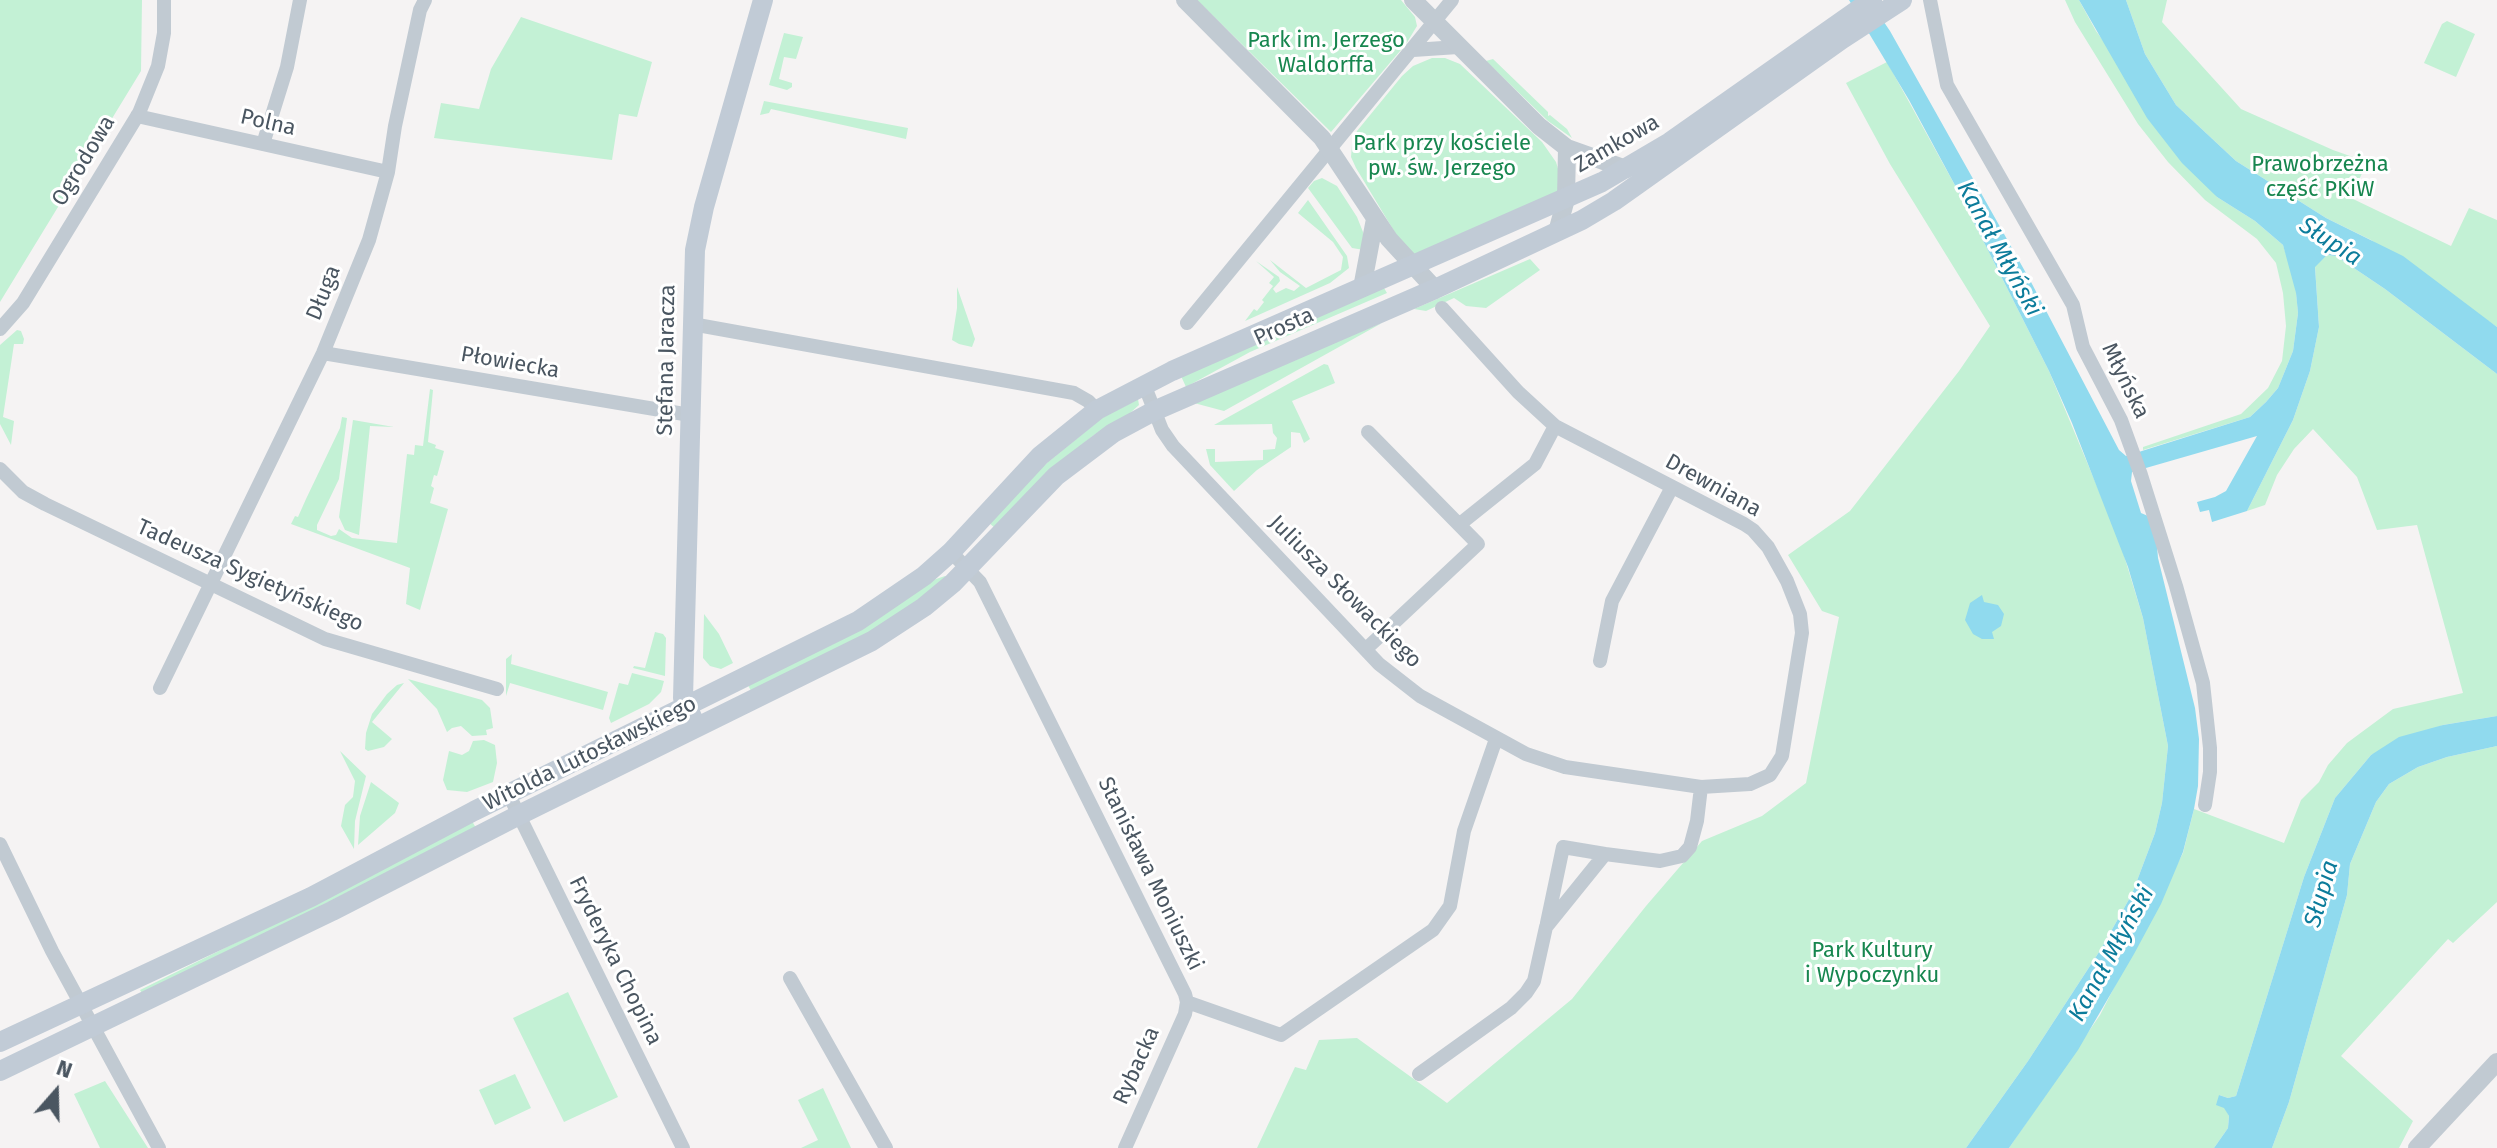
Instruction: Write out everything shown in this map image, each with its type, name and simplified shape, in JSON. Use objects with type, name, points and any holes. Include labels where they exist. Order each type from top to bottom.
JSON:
[{"type":"main road","name":"Stefana Jaracza","points":[[697,727],[683,698],[697,236],[763,0]]},
{"type":"main road","name":"Zamkowa","points":[[1362,288],[1566,199],[1626,169],[1670,142],[1872,0]]},
{"type":"main road","name":"Zamkowa","points":[[1438,298],[1614,201],[1902,0]]},
{"type":"main road","name":"Prosta","points":[[1097,410],[1144,384],[1362,288]]},
{"type":"main road","name":"Prosta","points":[[1154,411],[1438,298]]},
{"type":"main road","name":"Witolda Lutosławskiego","points":[[0,1042],[311,897],[508,793],[858,621],[899,594],[951,552],[1040,456],[1097,410]]},
{"type":"main road","name":"Witolda Lutosławskiego","points":[[0,1071],[332,911],[894,628],[968,569],[1056,476],[1113,433],[1154,411]]},
{"type":"street","name":"Ogrodowa","points":[[0,329],[23,303],[137,116],[158,66],[164,33],[164,0]]},
{"type":"street","points":[[263,144],[287,67],[300,0]]},
{"type":"street","name":"Długa","points":[[160,688],[323,353],[375,224],[420,10],[425,0]]},
{"type":"street","points":[[1185,0],[1331,149],[1375,219],[1438,298]]},
{"type":"street","points":[[1413,0],[1539,126],[1567,148],[1626,169]]},
{"type":"street","points":[[1187,323],[1452,0]]},
{"type":"street","name":"Młyńska","points":[[1930,0],[1947,85],[2073,305],[2083,347],[2121,420],[2141,475],[2203,683],[2210,760],[2205,805]]},
{"type":"street","points":[[1413,50],[1458,47]]},
{"type":"street","name":"Polna","points":[[137,116],[388,172]]},
{"type":"street","points":[[1557,232],[1566,199],[1567,148]]},
{"type":"street","points":[[1362,288],[1375,219]]},
{"type":"street","name":"Drewniana","points":[[1438,298],[1518,392],[1555,426],[1753,530],[1768,547],[1787,581],[1800,614],[1802,633],[1782,756],[1770,775],[1759,781]]},
{"type":"street","points":[[692,324],[1074,393],[1097,410]]},
{"type":"street","name":"Płowiecka","points":[[323,353],[690,415]]},
{"type":"street","name":"Juliusza Słowackiego","points":[[1144,384],[1162,430],[1173,446],[1390,674],[1420,696],[1496,739],[1545,762],[1701,787],[1759,781]]},
{"type":"street","points":[[1460,524],[1535,464],[1555,426]]},
{"type":"street","points":[[1366,649],[1478,544],[1368,432]]},
{"type":"street","name":"Tadeusza Sygietyńskiego","points":[[0,469],[12,483],[45,504],[335,643],[497,689]]},
{"type":"street","points":[[1600,661],[1612,601],[1672,487]]},
{"type":"street","name":"Stanisława Moniuszki","points":[[951,552],[980,582],[1187,1002],[1281,1035],[1433,930],[1450,906],[1464,831],[1496,739]]},
{"type":"street","points":[[1419,1074],[1511,1008],[1534,981],[1563,847],[1660,861],[1682,856],[1690,847],[1701,787]]},
{"type":"street","name":"Fryderyka Chopina","points":[[508,793],[683,1148]]},
{"type":"street","points":[[0,844],[54,956],[159,1148]]},
{"type":"street","points":[[1546,927],[1605,854]]},
{"type":"street","points":[[790,978],[886,1148]]},
{"type":"street","name":"Rybacka","points":[[1125,1148],[1185,1014],[1187,1002]]},
{"type":"street","points":[[2417,1148],[2497,1062]]},
{"type":"green space","points":[[0,0],[142,0],[141,71],[0,302]]},
{"type":"green space","name":"Park im. Jerzego Waldorffa","points":[[1197,0],[1401,0],[1415,17],[1417,26],[1406,44],[1331,132]]},
{"type":"green space","points":[[2065,0],[2079,0],[2096,31],[2217,197],[2255,221],[2283,245],[2295,282],[2298,313],[2293,351],[2278,388],[2266,402],[2250,417],[2143,450],[2143,447],[2241,414],[2268,388],[2282,361],[2286,326],[2283,293],[2276,263],[2257,239],[2205,200],[2168,162],[2138,124],[2075,22]]},
{"type":"green space","name":"Prawobrzeżna część PKiW","points":[[2126,0],[2167,0],[2162,22],[2241,109],[2367,162],[2351,198],[2451,246],[2469,208],[2497,220],[2497,327],[2371,240],[2326,218],[2236,161],[2176,105],[2145,54]]},
{"type":"green space","points":[[521,17],[652,62],[637,117],[619,114],[612,160],[434,138],[441,103],[479,109],[491,69]]},
{"type":"green space","points":[[2447,21],[2475,34],[2456,77],[2424,63],[2442,24]]},
{"type":"green space","points":[[784,33],[803,37],[796,59],[784,57],[779,79],[792,83],[787,90],[769,85]]},
{"type":"green space","name":"Park przy kościele pw. św. Jerzego","points":[[1432,58],[1445,58],[1460,64],[1542,142],[1556,162],[1560,175],[1559,194],[1416,257],[1397,236],[1351,157],[1357,131],[1402,76],[1413,66]]},
{"type":"green space","points":[[1493,59],[1548,112],[1548,116],[1567,129],[1572,138],[1548,121],[1486,61]]},
{"type":"green space","name":"Park Kultury i Wypoczynku","points":[[1887,62],[1957,189],[2049,371],[2119,539],[2143,618],[2168,746],[2162,803],[2155,833],[2132,894],[2101,949],[2028,1061],[1966,1148],[1257,1148],[1295,1067],[1306,1070],[1319,1040],[1357,1038],[1447,1103],[1572,999],[1702,841],[1762,816],[1806,783],[1839,617],[1822,611],[1788,555],[1850,511],[1959,371],[1990,326],[1890,164],[1846,83]]},
{"type":"green space","points":[[764,101],[908,128],[906,139],[771,109],[769,113],[760,115]]},
{"type":"green space","points":[[1322,178],[1337,186],[1357,217],[1363,232],[1364,250],[1352,248],[1308,188]]},
{"type":"green space","points":[[1308,200],[1347,256],[1349,268],[1330,283],[1245,321],[1254,309],[1257,311],[1273,286],[1269,283],[1274,277],[1256,261],[1279,277],[1280,281],[1273,289],[1276,293],[1286,288],[1294,291],[1300,286],[1280,272],[1270,260],[1306,288],[1341,270],[1343,257],[1333,242],[1298,213]]},
{"type":"green space","points":[[2327,255],[2336,256],[2385,289],[2497,374],[2497,716],[2443,725],[2371,755],[2335,798],[2304,877],[2236,1096],[2228,1098],[2219,1095],[2229,1116],[2228,1128],[2214,1148],[2009,1148],[2100,1015],[2183,853],[2194,809],[2284,843],[2301,800],[2319,782],[2328,765],[2347,743],[2393,709],[2463,693],[2417,525],[2377,530],[2357,477],[2313,429],[2294,449],[2277,475],[2265,505],[2247,511],[2293,420],[2310,371],[2319,327],[2315,266]]},
{"type":"green space","points":[[1530,259],[1540,270],[1486,308],[1466,306],[1454,298],[1426,311],[1414,309]]},
{"type":"green space","points":[[957,287],[975,339],[972,347],[952,340]]},
{"type":"green space","points":[[1384,288],[1387,293],[1250,352],[1186,387],[1181,376]]},
{"type":"green space","points":[[1382,323],[1224,411],[1194,403],[1369,328]]},
{"type":"green space","points":[[17,330],[21,331],[24,339],[23,344],[14,344],[3,417],[14,421],[11,445],[0,424],[0,345]]},
{"type":"green space","points":[[1324,364],[1328,365],[1335,383],[1292,401],[1310,439],[1304,443],[1300,433],[1291,432],[1291,447],[1257,470],[1234,491],[1210,465],[1206,449],[1215,449],[1215,462],[1263,460],[1263,450],[1275,449],[1277,438],[1272,424],[1214,425]]},
{"type":"green space","points":[[430,389],[433,390],[428,442],[444,451],[431,486],[434,488],[430,503],[448,509],[420,610],[406,604],[410,568],[291,524],[295,516],[298,517],[340,428],[342,417],[347,418],[339,479],[317,530],[331,536],[336,535],[339,529],[352,538],[397,543],[407,454],[414,455],[415,445],[423,446]]},
{"type":"green space","points":[[1138,399],[1139,405],[1129,414],[1094,435],[1050,470],[995,528],[989,523],[1031,476],[1102,418]]},
{"type":"green space","points":[[353,420],[394,427],[370,426],[359,535],[345,530],[339,517]]},
{"type":"green space","points":[[945,576],[907,609],[876,629],[751,691],[748,685],[872,623],[933,580]]},
{"type":"green space","points":[[704,614],[719,634],[733,663],[721,669],[710,666],[703,658]]},
{"type":"green space","points":[[655,632],[666,638],[665,676],[633,668],[645,668]]},
{"type":"green space","points":[[512,654],[511,664],[608,692],[603,710],[510,683],[506,696],[506,659]]},
{"type":"green space","points":[[632,673],[664,681],[661,692],[649,704],[611,723],[609,718],[619,683],[628,685]]},
{"type":"green space","points":[[408,679],[482,700],[490,708],[493,728],[486,730],[487,735],[472,736],[461,726],[447,732],[437,709]]},
{"type":"green space","points":[[404,683],[372,722],[392,739],[384,747],[368,751],[365,749],[366,733],[372,714],[387,694]]},
{"type":"green space","points":[[484,740],[495,745],[497,763],[493,782],[467,792],[447,790],[443,780],[449,751],[462,755],[469,751],[473,741]]},
{"type":"green space","points":[[2497,746],[2497,902],[2453,943],[2448,939],[2341,1056],[2413,1121],[2399,1148],[2272,1148],[2289,1102],[2347,895],[2350,864],[2376,802],[2389,784],[2418,767]]},
{"type":"green space","points":[[340,751],[366,776],[355,821],[354,849],[341,826],[345,805],[353,797],[355,781]]},
{"type":"green space","points":[[371,782],[399,803],[395,813],[358,845],[360,816]]},
{"type":"green space","points":[[472,821],[476,828],[143,995],[140,990],[362,880]]},
{"type":"green space","points":[[568,992],[618,1097],[564,1122],[513,1018]]},
{"type":"green space","points":[[515,1074],[531,1108],[495,1125],[479,1090]]},
{"type":"green space","points":[[105,1081],[148,1148],[100,1148],[74,1094]]},
{"type":"green space","points":[[823,1088],[851,1148],[801,1148],[818,1140],[798,1100]]},
{"type":"water","points":[[1849,0],[1869,0],[1890,31],[2031,282],[2119,450],[2126,456],[2250,417],[2266,402],[2278,388],[2293,351],[2298,313],[2296,293],[2283,245],[2255,221],[2217,197],[2182,163],[2147,118],[2079,0],[2126,0],[2145,54],[2176,105],[2236,161],[2326,218],[2403,256],[2497,327],[2497,374],[2385,289],[2336,256],[2327,255],[2315,267],[2319,327],[2310,371],[2293,420],[2247,511],[2212,522],[2209,510],[2200,512],[2197,502],[2226,491],[2257,436],[2132,472],[2131,481],[2141,513],[2148,516],[2157,546],[2195,708],[2199,739],[2194,809],[2183,852],[2161,904],[2134,954],[2078,1050],[2009,1148],[1966,1148],[2028,1061],[2101,949],[2132,894],[2155,833],[2162,803],[2168,746],[2143,618],[2128,567],[2072,423],[1957,189],[1909,100]]},
{"type":"water","points":[[1982,595],[1984,602],[1998,605],[2004,614],[2001,626],[1992,632],[1994,639],[1982,639],[1973,634],[1965,620],[1970,603]]},
{"type":"water","name":"Słupia","points":[[2497,716],[2497,746],[2418,767],[2389,784],[2376,802],[2350,864],[2347,895],[2289,1102],[2272,1148],[2214,1148],[2228,1128],[2229,1116],[2224,1108],[2216,1105],[2219,1095],[2228,1098],[2236,1096],[2304,877],[2335,798],[2371,755],[2399,737],[2443,725]]},
{"type":"water label","name":"Kanał Młyński","points":[[1999,249]]},
{"type":"water label","name":"Kanał Młyński","points":[[2112,954]]}]
